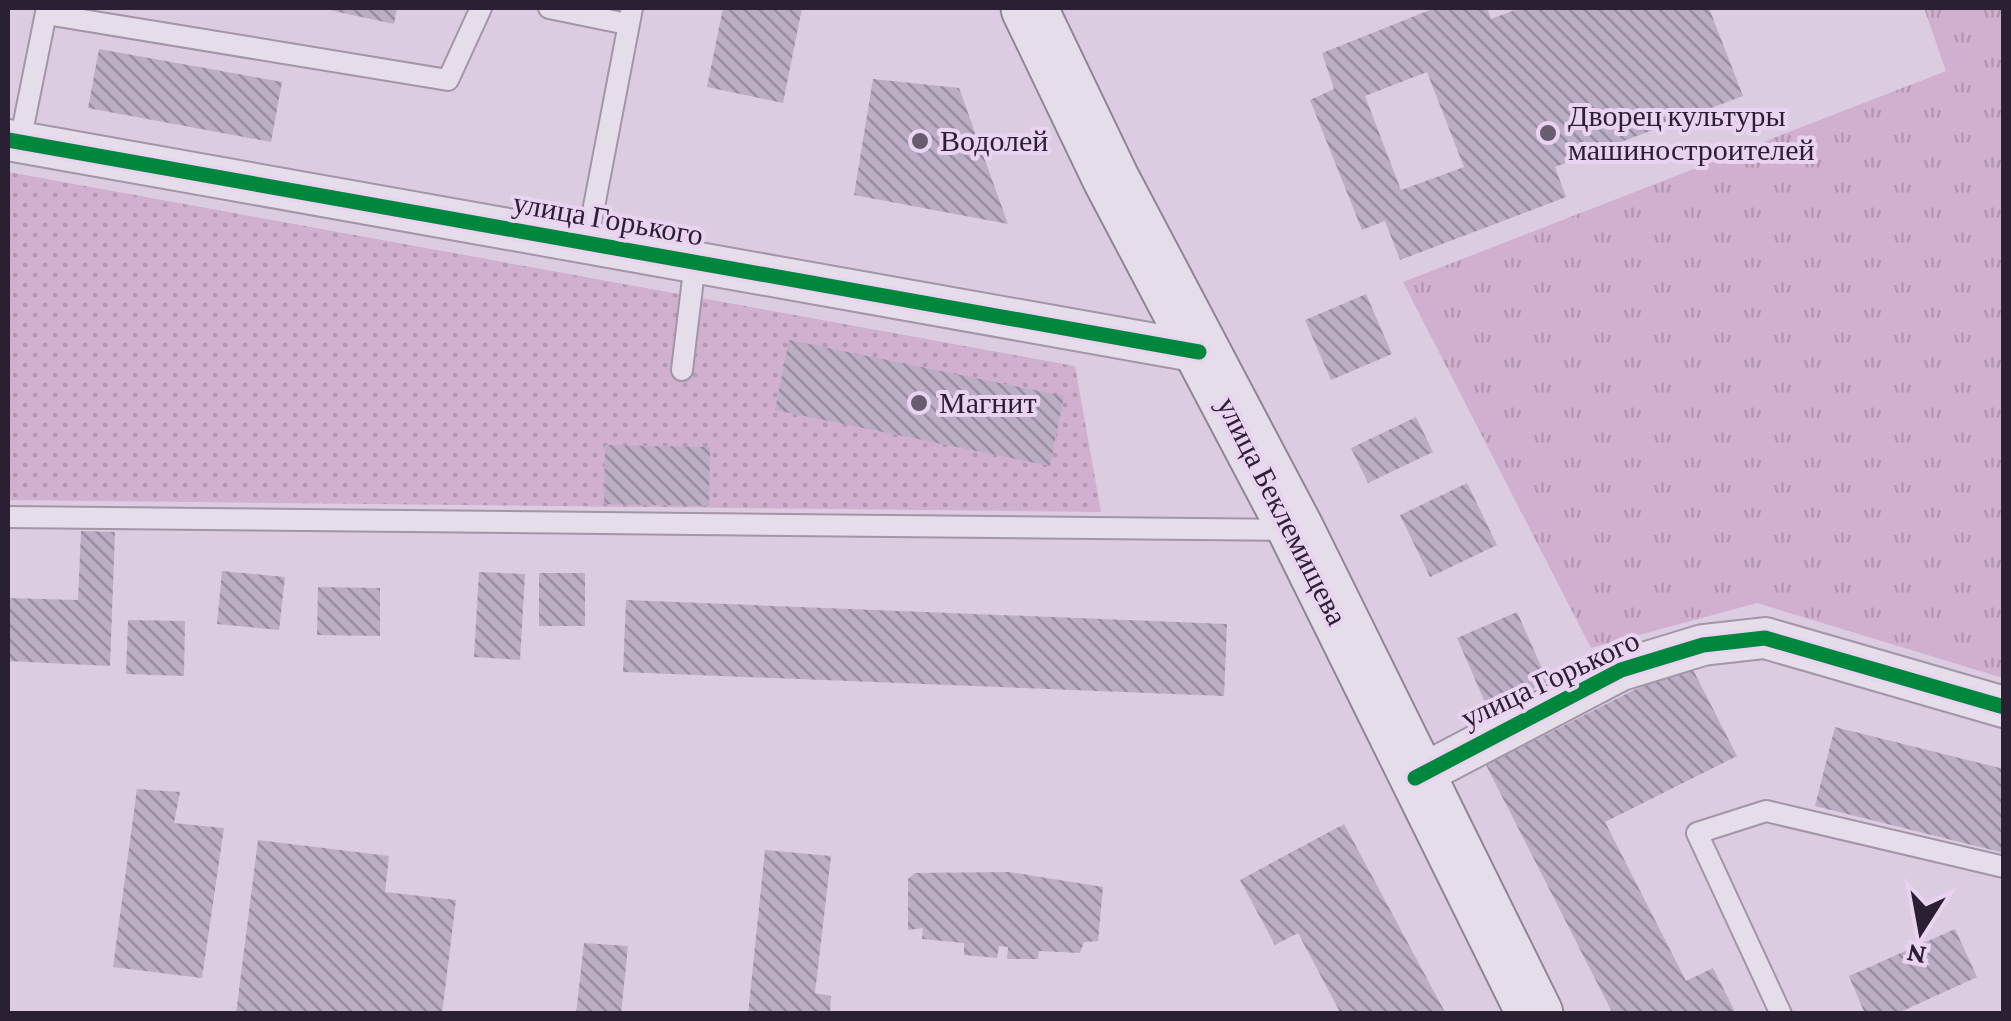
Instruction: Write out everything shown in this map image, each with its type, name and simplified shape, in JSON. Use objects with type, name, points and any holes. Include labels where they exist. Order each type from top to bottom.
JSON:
[{"type":"main road","name":"улица Беклемищева","points":[[1029,8],[1198,352],[1296,530],[1415,778],[1535,1014]]},
{"type":"street","name":"улица Горького","points":[[14,141],[1198,352]]},
{"type":"street","name":"улица Горького","points":[[1415,778],[1622,670],[1704,645],[1765,638],[2004,707]]},
{"type":"lane","points":[[14,141],[46,11],[448,80],[480,8]]},
{"type":"lane","points":[[549,8],[630,16],[586,243]]},
{"type":"lane","points":[[682,370],[696,262]]},
{"type":"lane","points":[[8,516],[1296,530]]},
{"type":"lane","points":[[1781,1014],[1696,833],[1766,811],[2004,867]]},
{"type":"green space","points":[[1924,8],[2003,8],[2003,678],[1757,603],[1591,648],[1403,282],[1946,71]]},
{"type":"green space","points":[[8,172],[1075,366],[1101,512],[8,500]]},
{"type":"building","points":[[320,8],[397,8],[394,24]]},
{"type":"building","points":[[723,8],[802,8],[783,103],[707,87]]},
{"type":"building","name":"Дворец культуры машиностроителей","points":[[1435,8],[1487,8],[1491,19],[1520,8],[1709,8],[1743,96],[1555,167],[1566,197],[1400,260],[1385,221],[1362,230],[1310,100],[1334,89],[1322,53]],"holes":[[[1427,72],[1464,167],[1401,190],[1365,96]]]},
{"type":"building","points":[[99,49],[282,82],[271,142],[88,108]]},
{"type":"building","name":"Водолей","points":[[873,79],[959,88],[1008,224],[854,195]]},
{"type":"building","points":[[1366,294],[1392,354],[1331,380],[1305,320]]},
{"type":"building","name":"Магнит","points":[[789,340],[1064,396],[1050,466],[775,410]]},
{"type":"building","points":[[1416,417],[1433,452],[1368,483],[1351,448]]},
{"type":"building","points":[[605,445],[710,447],[709,506],[604,504]]},
{"type":"building","points":[[1467,483],[1497,545],[1430,577],[1400,515]]},
{"type":"building","points":[[81,531],[115,532],[110,666],[8,661],[8,598],[78,600]]},
{"type":"building","points":[[222,571],[285,577],[279,630],[217,624]]},
{"type":"building","points":[[479,572],[525,574],[520,660],[474,657]]},
{"type":"building","points":[[539,573],[585,573],[585,626],[539,626]]},
{"type":"building","points":[[318,587],[380,588],[380,636],[317,635]]},
{"type":"building","points":[[626,600],[1227,624],[1224,696],[623,672]]},
{"type":"building","points":[[1517,612],[1548,682],[1488,709],[1457,638]]},
{"type":"building","points":[[128,620],[185,621],[184,676],[126,674]]},
{"type":"building","points":[[1689,662],[1737,756],[1605,822],[1686,981],[1713,968],[1736,1014],[1613,1014],[1486,765]]},
{"type":"building","points":[[1835,727],[2004,769],[2004,853],[1815,806]]},
{"type":"building","points":[[137,789],[180,792],[174,823],[224,828],[202,978],[113,967]]},
{"type":"building","points":[[1344,824],[1446,1014],[1341,1014],[1298,933],[1275,945],[1240,880]]},
{"type":"building","points":[[258,840],[389,856],[385,892],[456,900],[442,1014],[236,1014]]},
{"type":"building","points":[[765,850],[831,856],[815,993],[831,996],[830,1014],[748,1014]]},
{"type":"building","points":[[1009,872],[1103,887],[1098,941],[1084,942],[1080,953],[1039,951],[1038,959],[1007,959],[1008,947],[999,946],[997,958],[964,955],[964,943],[922,939],[923,928],[908,930],[908,879],[915,873]]},
{"type":"building","points":[[1955,929],[1977,977],[1896,1014],[1865,1014],[1849,976]]},
{"type":"building","points":[[584,943],[628,946],[621,1014],[576,1014]]},
{"type":"cycle path","points":[[8,140],[1199,352]]},
{"type":"cycle path","points":[[1415,778],[1621,670],[1703,645],[1765,638],[2004,707]]},
{"type":"place","name":"Дворец культуры машиностроителей","points":[[1548,133]]},
{"type":"place","name":"Водолей","points":[[920,141]]},
{"type":"place","name":"Магнит","points":[[919,403]]}]
